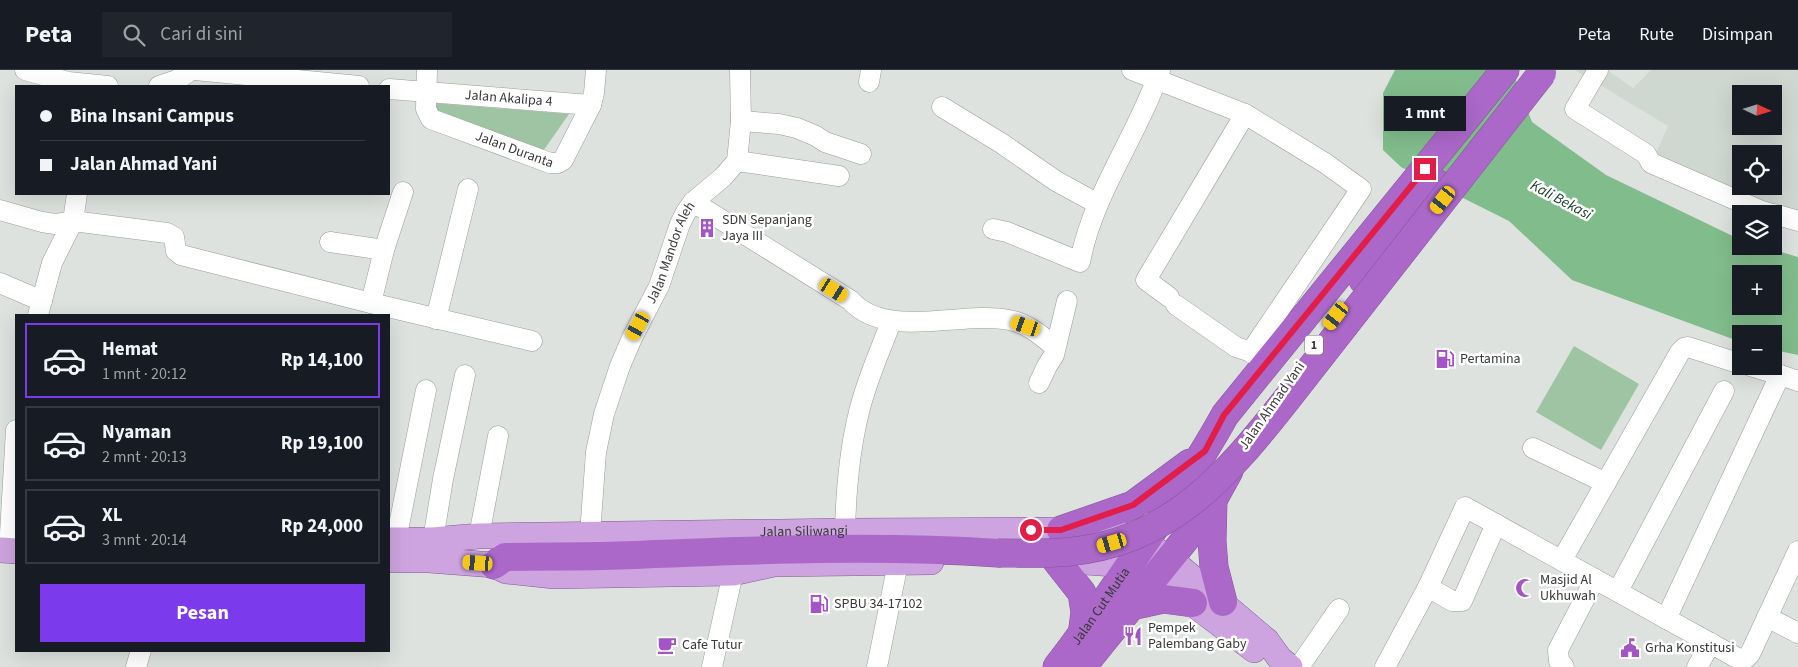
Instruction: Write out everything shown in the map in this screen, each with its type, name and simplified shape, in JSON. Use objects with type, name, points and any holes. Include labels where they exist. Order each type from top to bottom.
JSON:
[{"type":"highway","name":"Jalan Ahmad Yani","points":[[1162,567],[1188,536],[1213,500],[1249,437],[1324,332],[1408,205],[1505,70]]},
{"type":"highway","name":"Jalan Ahmad Yani","points":[[1137,554],[1205,451],[1224,415],[1262,356],[1539,71]]},
{"type":"highway","points":[[494,564],[505,557],[631,555],[794,548],[934,549],[998,553],[1067,552],[1098,547],[1140,535],[1180,512],[1213,485],[1249,447],[1539,71]]},
{"type":"highway","points":[[1056,530],[1133,505],[1205,451]]},
{"type":"highway","points":[[1213,500],[1212,541],[1214,566],[1223,602]]},
{"type":"highway","name":"Jalan Cut Mutia","points":[[1056,667],[1082,636],[1137,554]]},
{"type":"highway","points":[[1050,560],[1082,593],[1085,612],[1082,636]]},
{"type":"highway","name":"Jalan Cut Mutia","points":[[1082,667],[1162,567]]},
{"type":"highway","points":[[1131,606],[1163,599],[1193,604]]},
{"type":"main road","name":"Jalan Siliwangi","points":[[431,550],[478,536],[1056,530],[1118,532],[1137,554],[1162,567]]},
{"type":"main road","points":[[1050,560],[1056,553],[1056,530]]},
{"type":"main road","points":[[391,547],[431,550]]},
{"type":"main road","name":"Jalan Siliwangi","points":[[431,550],[494,564],[506,572],[554,576],[733,573],[774,564],[1050,560],[1137,554]]},
{"type":"main road","points":[[1162,567],[1223,602],[1290,664]]},
{"type":"main road","points":[[1162,567],[1193,604],[1256,652],[1290,664]]},
{"type":"street","points":[[25,70],[68,82],[98,85]]},
{"type":"street","points":[[162,85],[177,80],[193,70],[319,76],[355,85]]},
{"type":"street","points":[[390,89],[425,92],[426,70]]},
{"type":"street","name":"Jalan Duranta","points":[[425,92],[426,109],[431,119],[550,163],[558,163],[563,160],[591,105],[596,70]]},
{"type":"street","points":[[740,70],[741,121],[737,161],[839,176]]},
{"type":"street","points":[[1132,70],[1158,75],[1245,114],[1325,163],[1361,189],[1256,344],[1262,356]]},
{"type":"street","points":[[1598,70],[1575,110],[1646,154],[1651,163],[1748,205]]},
{"type":"street","points":[[993,229],[1007,232],[1080,262],[1084,238],[1098,204],[1136,128],[1158,75]]},
{"type":"street","name":"Jalan Akalipa 4","points":[[425,92],[591,105]]},
{"type":"street","points":[[942,107],[1001,143],[1056,181],[1098,204]]},
{"type":"street","points":[[1245,114],[1146,280],[1236,347],[1262,356]]},
{"type":"street","points":[[741,121],[779,124],[797,128],[825,142],[861,154]]},
{"type":"street","name":"Jalan Mandor Aleh","points":[[590,534],[596,452],[609,398],[632,338],[659,286],[680,224],[693,202],[723,178],[737,161]]},
{"type":"street","points":[[436,319],[468,189]]},
{"type":"street","points":[[371,303],[384,250],[403,192]]},
{"type":"street","points":[[0,283],[40,308],[52,263],[73,221],[77,195]]},
{"type":"street","points":[[693,202],[850,300],[858,308],[876,317],[891,322],[984,318],[1009,320],[1026,326],[1055,347]]},
{"type":"street","points":[[0,210],[55,224],[73,221],[167,233],[174,237],[176,251],[181,255],[532,342]]},
{"type":"street","points":[[1782,217],[1798,221]]},
{"type":"street","points":[[330,242],[384,250]]},
{"type":"street","points":[[1039,383],[1054,355],[1067,301]]},
{"type":"street","points":[[845,531],[846,490],[852,441],[859,410],[891,322]]},
{"type":"street","points":[[1562,560],[1684,348],[1688,347],[1732,361]]},
{"type":"street","points":[[431,550],[443,479],[465,375]]},
{"type":"street","points":[[1666,618],[1789,378]]},
{"type":"street","points":[[391,547],[426,390]]},
{"type":"street","points":[[1618,591],[1724,391]]},
{"type":"street","points":[[478,536],[498,436]]},
{"type":"street","points":[[9,544],[15,446]]},
{"type":"street","points":[[1533,448],[1606,483]]},
{"type":"street","points":[[1386,667],[1428,587],[1465,506],[1739,659],[1746,658],[1750,654],[1798,551]]},
{"type":"street","points":[[1428,587],[1452,601],[1462,601],[1496,524]]},
{"type":"street","points":[[877,667],[898,563]]},
{"type":"street","points":[[712,667],[733,573]]},
{"type":"street","points":[[1564,667],[1559,661],[1558,650],[1595,579]]},
{"type":"street","points":[[1290,664],[1339,609]]},
{"type":"street","points":[[1767,617],[1798,633]]},
{"type":"street","points":[[1697,667],[1711,643]]},
{"type":"street","points":[[136,667],[140,652]]},
{"type":"shaded area","points":[[1575,70],[1607,70],[1633,88],[1651,70],[1798,70],[1798,217],[1782,211],[1782,205],[1766,205],[1740,195],[1782,195],[1782,145],[1732,145],[1732,192],[1652,162],[1668,126]]},
{"type":"shaded area","points":[[433,103],[569,114],[541,154],[430,118]]},
{"type":"shaded area","points":[[1574,346],[1639,384],[1601,450],[1536,412]]},
{"type":"water","name":"Kali Bekasi","points":[[1395,70],[1512,70],[1532,122],[1606,175],[1732,236],[1732,255],[1782,255],[1782,252],[1798,257],[1798,355],[1782,352],[1782,325],[1732,325],[1732,339],[1572,280],[1509,221],[1401,167],[1383,150],[1383,93]]},
{"type":"place","name":"SDN Sepanjang Jaya III","points":[[707,228]]},
{"type":"place","name":"Pertamina","points":[[1445,359]]},
{"type":"place","name":"Masjid Al Ukhuwah","points":[[1525,588]]},
{"type":"place","name":"SPBU 34-17102","points":[[819,604]]},
{"type":"place","name":"Pempek Palembang Gaby","points":[[1133,636]]},
{"type":"place","name":"Cafe Tutur","points":[[667,645]]},
{"type":"place","name":"Grha Konstitusi","points":[[1630,648]]},
{"type":"route","points":[[1031,530],[1061,530],[1133,505],[1205,451],[1224,415],[1425,169]]}]
